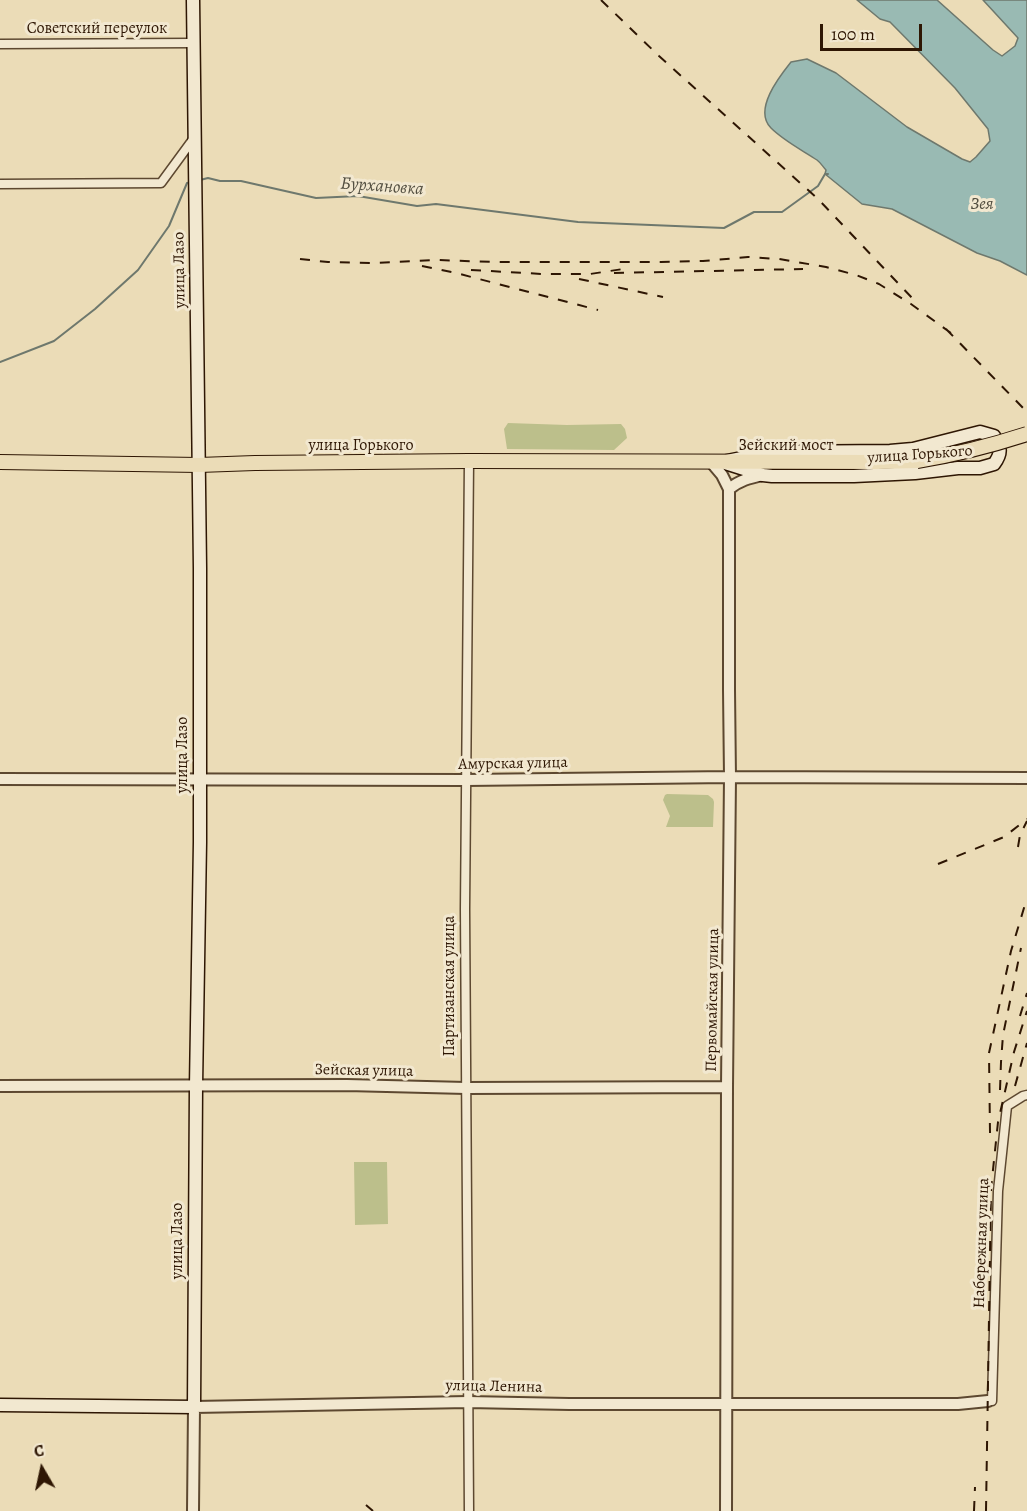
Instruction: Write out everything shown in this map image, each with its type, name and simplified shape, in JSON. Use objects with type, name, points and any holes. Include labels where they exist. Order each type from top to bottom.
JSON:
[{"type":"main road","name":"улица Лазо","points":[[193,0],[199,465],[200,842],[194,1407]]},
{"type":"main road","name":"улица Горького","points":[[0,462],[199,465],[469,461],[717,462],[772,452],[872,452],[913,449],[980,432],[994,436],[999,444],[1000,455],[994,464],[980,468],[854,476],[763,475],[717,462]]},
{"type":"main road","name":"Зейский мост","points":[[717,462],[917,461],[986,447],[1027,434]]},
{"type":"main road","name":"улица Ленина","points":[[0,1405],[194,1407]]},
{"type":"street","name":"Советский переулок","points":[[0,44],[193,43]]},
{"type":"street","points":[[0,184],[161,183],[195,138]]},
{"type":"street","name":"Партизанская улица","points":[[469,461],[466,780],[469,1511]]},
{"type":"street","points":[[717,462],[729,489],[737,482],[763,475]]},
{"type":"street","name":"Первомайская улица","points":[[726,1511],[730,777],[729,489]]},
{"type":"street","name":"Амурская улица","points":[[0,779],[1027,778]]},
{"type":"street","points":[[1025,1095],[1027,1084]]},
{"type":"street","name":"Зейская улица","points":[[0,1086],[347,1085],[466,1088],[727,1088]]},
{"type":"street","name":"Набережная улица","points":[[988,1401],[992,1401],[998,1191],[1004,1125],[1007,1106],[1025,1095]]},
{"type":"street","name":"улица Ленина","points":[[194,1407],[468,1402],[958,1404],[988,1401]]},
{"type":"street","name":"улица Лазо","points":[[193,1511],[194,1407]]},
{"type":"green space","points":[[508,423],[621,424],[627,438],[614,450],[507,449],[504,429]]},
{"type":"green space","points":[[667,794],[708,795],[714,802],[713,827],[666,827],[670,816],[663,800]]},
{"type":"green space","points":[[354,1162],[387,1162],[388,1224],[355,1225]]},
{"type":"water","name":"Зея","points":[[857,0],[937,0],[1002,56],[1015,46],[1018,38],[983,0],[1027,0],[1027,275],[1000,261],[977,253],[892,209],[862,204],[825,174],[826,170],[818,161],[782,137],[766,121],[766,103],[780,76],[791,62],[807,59],[836,73],[907,127],[962,159],[970,162],[990,141],[988,129],[955,88],[890,22],[880,19]]},
{"type":"waterway","name":"Бурхановка","points":[[200,180],[208,178],[220,181],[241,181],[316,198],[358,196],[417,206],[436,204],[578,222],[724,228],[754,212],[782,212],[818,186],[825,174],[828,174]]},
{"type":"waterway","name":"Бурхановка","points":[[0,362],[54,341],[95,309],[138,270],[169,226],[187,183],[192,182]]},
{"type":"railway","points":[[601,0],[659,56],[818,199],[915,301]]},
{"type":"railway","points":[[300,259],[374,263],[437,260],[661,262],[748,257],[779,259],[826,267],[879,284],[951,333]]},
{"type":"railway","points":[[422,266],[598,310]]},
{"type":"railway","points":[[471,270],[590,274],[623,269]]},
{"type":"railway","points":[[614,273],[803,269]]},
{"type":"railway","points":[[579,279],[663,297]]},
{"type":"railway","points":[[946,329],[1027,412]]},
{"type":"railway","points":[[938,864],[1004,837],[1027,819]]},
{"type":"railway","points":[[1018,847],[1020,835],[1027,821]]},
{"type":"railway","points":[[990,1133],[989,1053],[1011,951],[1027,898]]},
{"type":"railway","points":[[1000,1090],[1003,1035],[1021,948]]},
{"type":"railway","points":[[1020,1016],[1027,993]]},
{"type":"railway","points":[[986,1511],[991,1189],[998,1122],[1014,1052],[1027,1011]]},
{"type":"railway","points":[[1015,1086],[1027,1043]]},
{"type":"railway","points":[[974,1511],[975,1487]]},
{"type":"railway","points":[[366,1505],[373,1511]]}]
